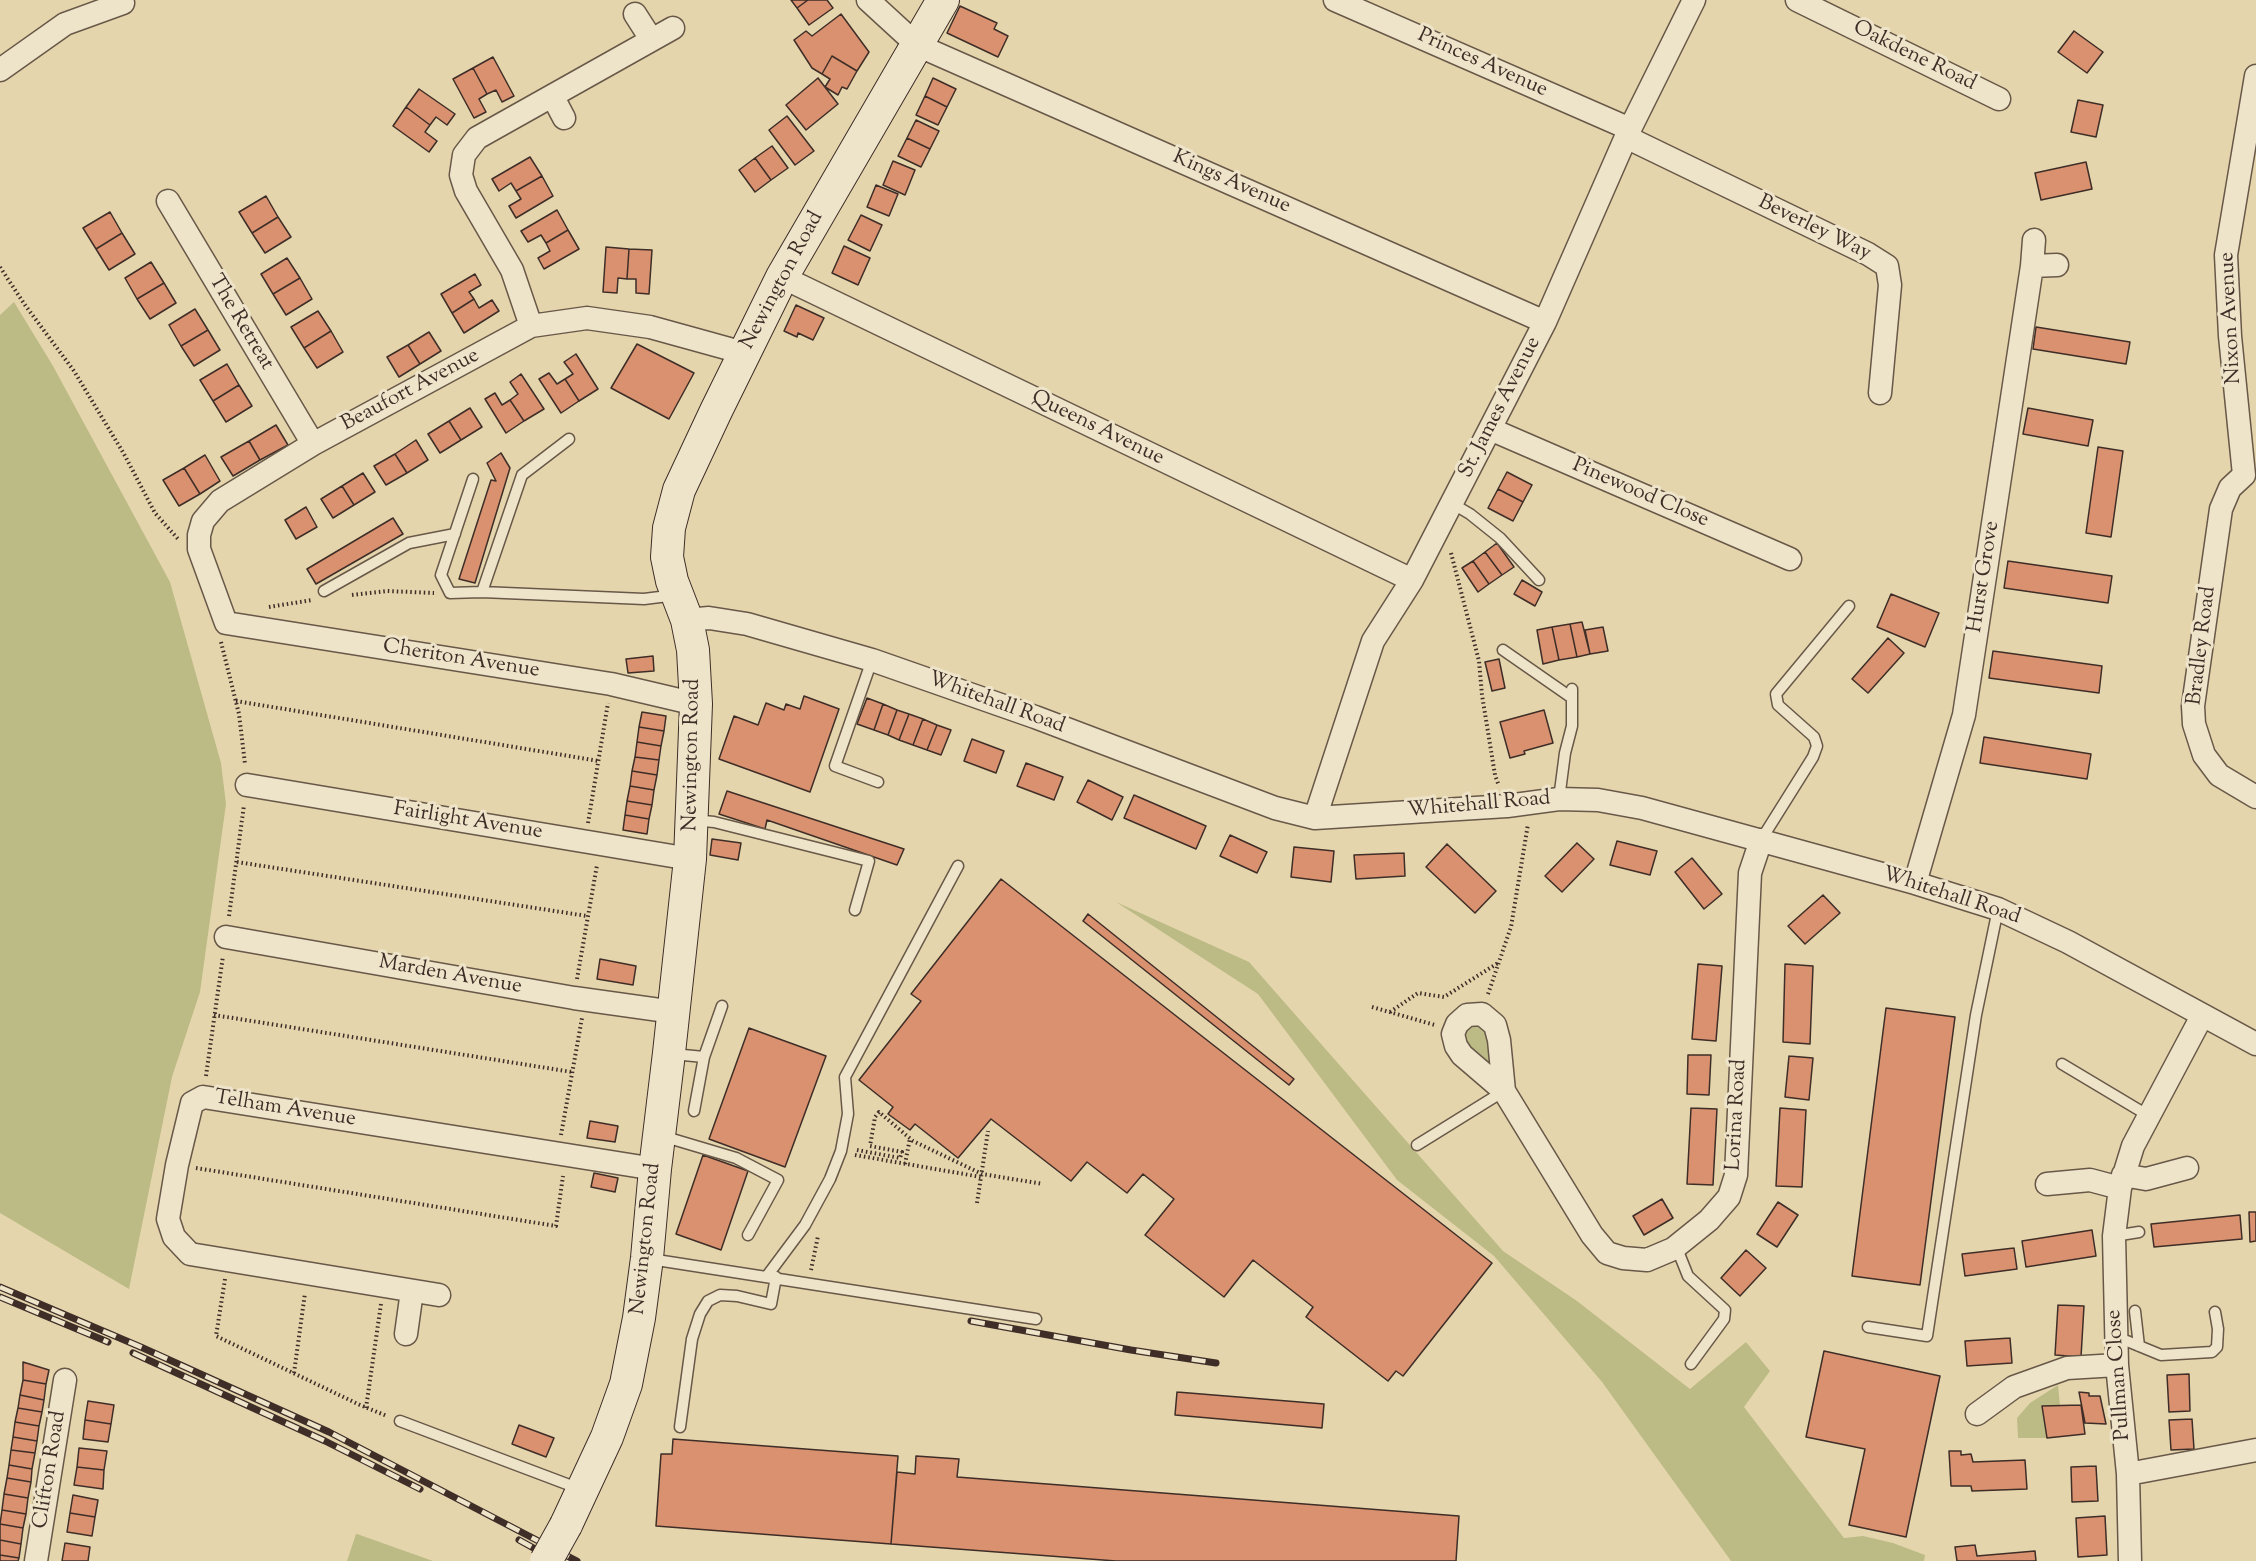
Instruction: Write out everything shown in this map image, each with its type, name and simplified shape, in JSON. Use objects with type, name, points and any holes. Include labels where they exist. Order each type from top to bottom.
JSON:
[{"type":"main road","name":"Newington Road","points":[[546,1561],[584,1491],[608,1437],[626,1384],[639,1318],[647,1258],[693,820],[696,704],[693,650],[667,557],[669,528],[679,490],[782,277],[943,0]]},
{"type":"street","name":"Kings Avenue","points":[[867,0],[917,45],[1545,322]]},
{"type":"street","name":"Princes Avenue","points":[[1335,0],[1628,133]]},
{"type":"street","name":"St. James Avenue","points":[[1315,818],[1373,641],[1412,580],[1453,504],[1545,322],[1628,133],[1694,0]]},
{"type":"street","name":"Oakdene Road","points":[[1797,0],[1999,99]]},
{"type":"street","points":[[0,70],[65,24],[123,3]]},
{"type":"street","points":[[635,14],[651,39]]},
{"type":"street","points":[[531,326],[512,270],[466,191],[461,175],[464,155],[477,138],[674,28]]},
{"type":"street","name":"Nixon Avenue","points":[[2250,479],[2230,336],[2226,255],[2256,76]]},
{"type":"street","points":[[553,97],[564,118]]},
{"type":"street","name":"Beverley Way","points":[[1628,133],[1868,254],[1887,266],[1890,285],[1880,393]]},
{"type":"street","name":"The Retreat","points":[[168,201],[313,444]]},
{"type":"street","name":"Hurst Grove","points":[[1915,883],[1964,715],[2032,266],[2034,240]]},
{"type":"street","points":[[2032,266],[2057,265]]},
{"type":"street","name":"Queens Avenue","points":[[782,277],[1412,580]]},
{"type":"street","name":"Beaufort Avenue","points":[[223,629],[199,549],[199,535],[203,521],[219,501],[313,444],[531,326],[587,318],[650,327],[744,353]]},
{"type":"street","name":"Pinewood Close","points":[[1490,429],[1790,559]]},
{"type":"street","name":"Bradley Road","points":[[2250,479],[2230,488],[2221,509],[2193,706],[2194,724],[2204,754],[2219,775],[2256,797]]},
{"type":"street","name":"Whitehall Road","points":[[682,607],[709,618],[747,624],[872,660],[1035,717],[1275,808],[1315,818],[1507,806],[1559,799],[1598,800],[1642,808],[1761,840],[1998,909],[2068,942],[2256,1044]]},
{"type":"street","name":"Cheriton Avenue","points":[[223,629],[611,684],[696,704]]},
{"type":"street","name":"Fairlight Avenue","points":[[247,785],[690,859]]},
{"type":"street","name":"Lorina Road","points":[[1454,1031],[1456,1046],[1462,1055],[1504,1091],[1593,1235],[1607,1253],[1623,1258],[1647,1260],[1676,1246],[1709,1220],[1729,1197],[1736,1175],[1750,873],[1761,840]]},
{"type":"street","name":"Marden Avenue","points":[[226,937],[580,999],[674,1012]]},
{"type":"street","points":[[1454,1031],[1456,1024],[1467,1015],[1482,1014]]},
{"type":"street","name":"Lorina Road","points":[[1482,1014],[1495,1024],[1499,1040],[1504,1091]]},
{"type":"street","name":"Pullman Close","points":[[2130,1561],[2128,1474],[2117,1365],[2114,1236],[2122,1182],[2133,1146],[2202,1016]]},
{"type":"street","name":"Telham Avenue","points":[[439,1295],[190,1254],[174,1237],[168,1219],[177,1165],[192,1102],[203,1097],[655,1169]]},
{"type":"street","points":[[2047,1184],[2090,1180],[2122,1182],[2146,1179],[2187,1168]]},
{"type":"street","points":[[406,1334],[412,1291]]},
{"type":"street","points":[[1977,1414],[2014,1388],[2067,1368],[2117,1365]]},
{"type":"street","name":"Clifton Road","points":[[36,1561],[65,1380]]},
{"type":"street","points":[[2128,1474],[2256,1450]]},
{"type":"lane","points":[[482,592],[522,475],[569,440]]},
{"type":"lane","points":[[473,479],[441,575],[450,593],[482,592],[645,599],[682,607]]},
{"type":"lane","points":[[1453,504],[1470,513],[1500,538],[1539,580]]},
{"type":"lane","points":[[324,591],[410,543],[455,534]]},
{"type":"lane","points":[[1761,840],[1813,757],[1817,746],[1814,737],[1778,705],[1776,694],[1849,606]]},
{"type":"lane","points":[[1503,650],[1572,693],[1572,726],[1565,753],[1559,799]]},
{"type":"lane","points":[[872,660],[835,766],[878,782]]},
{"type":"lane","points":[[693,820],[714,822],[869,861],[855,910]]},
{"type":"lane","points":[[680,1427],[692,1340],[700,1314],[708,1301],[720,1295],[737,1296],[771,1304],[772,1277],[805,1225],[830,1179],[841,1151],[848,1114],[845,1077],[958,866]]},
{"type":"lane","points":[[1868,1327],[1927,1336],[1976,1015],[1998,909]]},
{"type":"lane","points":[[694,1111],[704,1057],[722,1006]]},
{"type":"lane","points":[[669,1053],[704,1057]]},
{"type":"lane","points":[[2062,1064],[2149,1116]]},
{"type":"lane","points":[[1417,1145],[1504,1091]]},
{"type":"lane","points":[[659,1135],[736,1158],[778,1180],[748,1234]]},
{"type":"lane","points":[[2114,1236],[2139,1232]]},
{"type":"lane","points":[[1676,1246],[1688,1276],[1725,1310],[1724,1319],[1691,1364]]},
{"type":"lane","points":[[647,1258],[1036,1318]]},
{"type":"lane","points":[[2135,1311],[2139,1346]]},
{"type":"lane","points":[[2116,1341],[2127,1341],[2161,1355],[2212,1352],[2217,1347],[2218,1329],[2215,1312]]},
{"type":"lane","points":[[400,1421],[584,1491]]},
{"type":"path","points":[[0,267],[25,306],[74,371],[124,454],[155,513],[180,540]]},
{"type":"path","points":[[1436,533],[1450,549],[1468,616],[1479,661],[1495,775],[1507,806]]},
{"type":"path","points":[[203,1097],[247,785],[243,737],[223,629]]},
{"type":"path","points":[[177,1165],[556,1226],[561,1154],[580,999],[599,761],[611,684]]},
{"type":"path","points":[[236,701],[599,761]]},
{"type":"path","points":[[1482,1014],[1510,927],[1532,803]]},
{"type":"path","points":[[237,862],[587,916]]},
{"type":"path","points":[[1390,1012],[1418,993],[1444,997],[1498,963]]},
{"type":"path","points":[[1372,1007],[1454,1031]]},
{"type":"path","points":[[214,1014],[572,1072]]},
{"type":"path","points":[[864,1151],[900,1158],[902,1152],[870,1146],[875,1117],[879,1112],[913,1141],[982,1176]]},
{"type":"path","points":[[977,1203],[988,1131]]},
{"type":"path","points":[[905,1164],[910,1137]]},
{"type":"path","points":[[854,1155],[1043,1184]]},
{"type":"path","points":[[229,1261],[216,1336],[366,1408],[400,1421]]},
{"type":"path","points":[[294,1372],[308,1274]]},
{"type":"path","points":[[366,1408],[384,1286]]},
{"type":"shaded area","points":[[14,302],[53,366],[170,582],[221,763],[226,804],[200,992],[172,1077],[129,1289],[0,1213],[0,315]]},
{"type":"shaded area","points":[[1116,902],[1249,962],[1503,1251],[1577,1301],[1690,1389],[1746,1342],[1770,1371],[1744,1407],[1844,1538],[1863,1536],[1893,1543],[1925,1555],[1924,1561],[1731,1561],[1602,1382],[1494,1256],[1397,1180],[1258,994]]},
{"type":"shaded area","points":[[1486,1023],[1497,1077],[1466,1051],[1462,1027]]},
{"type":"shaded area","points":[[2058,1385],[2060,1406],[2042,1406],[2047,1438],[2018,1438],[2017,1418],[2030,1403]]},
{"type":"shaded area","points":[[357,1534],[433,1561],[347,1561]]},
{"type":"building","points":[[791,0],[808,0],[797,8]]},
{"type":"building","points":[[808,0],[827,0],[833,8],[809,25],[797,8]]},
{"type":"building","points":[[960,6],[997,23],[994,29],[1008,36],[998,57],[947,33]]},
{"type":"building","points":[[841,14],[869,52],[857,71],[832,56],[822,74],[812,68],[794,40],[806,31],[812,36]]},
{"type":"building","points":[[2074,31],[2103,52],[2087,73],[2058,52]]},
{"type":"building","points":[[832,56],[857,71],[847,89],[842,87],[838,95],[825,87],[830,79],[822,74]]},
{"type":"building","points":[[493,57],[514,96],[502,102],[496,90],[487,94],[473,68]]},
{"type":"building","points":[[473,68],[487,94],[479,99],[486,112],[474,118],[453,79]]},
{"type":"building","points":[[818,78],[838,104],[806,130],[786,105]]},
{"type":"building","points":[[933,78],[956,89],[947,107],[925,96]]},
{"type":"building","points":[[419,89],[455,114],[447,125],[436,117],[430,125],[406,107]]},
{"type":"building","points":[[925,96],[947,107],[938,125],[916,115]]},
{"type":"building","points":[[2078,100],[2103,105],[2096,137],[2071,132]]},
{"type":"building","points":[[406,107],[430,125],[425,132],[437,141],[429,152],[393,126]]},
{"type":"building","points":[[787,116],[814,151],[795,165],[769,130]]},
{"type":"building","points":[[916,120],[939,131],[930,149],[907,138]]},
{"type":"building","points":[[907,138],[930,149],[921,167],[898,156]]},
{"type":"building","points":[[772,146],[788,168],[771,180],[755,158]]},
{"type":"building","points":[[530,157],[542,176],[516,191],[511,183],[499,191],[492,179]]},
{"type":"building","points":[[755,158],[771,180],[755,192],[739,170]]},
{"type":"building","points":[[893,161],[915,170],[905,195],[883,185]]},
{"type":"building","points":[[2086,162],[2092,189],[2041,200],[2035,173]]},
{"type":"building","points":[[542,176],[553,196],[516,218],[509,206],[521,199],[516,191]]},
{"type":"building","points":[[876,185],[898,194],[889,216],[867,207]]},
{"type":"building","points":[[266,196],[278,217],[252,233],[239,212]]},
{"type":"building","points":[[557,210],[568,230],[546,243],[541,235],[528,242],[521,231]]},
{"type":"building","points":[[110,212],[122,233],[96,249],[83,228]]},
{"type":"building","points":[[861,215],[882,225],[870,251],[848,240]]},
{"type":"building","points":[[278,217],[291,237],[265,253],[252,233]]},
{"type":"building","points":[[568,230],[579,249],[544,269],[538,258],[550,251],[546,243]]},
{"type":"building","points":[[122,233],[135,254],[109,270],[96,249]]},
{"type":"building","points":[[844,246],[870,258],[858,285],[832,273]]},
{"type":"building","points":[[606,247],[629,249],[627,279],[618,278],[617,293],[603,292]]},
{"type":"building","points":[[629,249],[652,250],[649,294],[636,293],[636,279],[627,279]]},
{"type":"building","points":[[287,258],[300,278],[273,294],[261,274]]},
{"type":"building","points":[[151,262],[164,283],[137,299],[125,278]]},
{"type":"building","points":[[475,274],[481,285],[469,292],[474,299],[452,313],[441,294]]},
{"type":"building","points":[[300,278],[312,299],[286,315],[273,294]]},
{"type":"building","points":[[164,283],[176,303],[150,319],[137,299]]},
{"type":"building","points":[[474,299],[479,308],[492,300],[499,311],[464,333],[452,313]]},
{"type":"building","points":[[796,305],[824,318],[813,340],[798,333],[797,337],[784,331]]},
{"type":"building","points":[[195,309],[208,330],[181,346],[169,325]]},
{"type":"building","points":[[318,311],[331,331],[304,348],[291,327]]},
{"type":"building","points":[[2036,327],[2130,342],[2126,364],[2033,349]]},
{"type":"building","points":[[208,330],[220,350],[194,366],[181,346]]},
{"type":"building","points":[[331,331],[343,352],[317,368],[304,348]]},
{"type":"building","points":[[429,332],[441,351],[420,364],[408,345]]},
{"type":"building","points":[[637,344],[694,373],[669,419],[611,388]]},
{"type":"building","points":[[408,345],[420,364],[399,377],[387,357]]},
{"type":"building","points":[[576,354],[598,389],[579,401],[565,379],[573,374],[564,362]]},
{"type":"building","points":[[227,364],[239,385],[213,401],[200,380]]},
{"type":"building","points":[[549,373],[557,384],[565,379],[579,401],[561,413],[539,379]]},
{"type":"building","points":[[521,374],[544,409],[524,421],[510,400],[518,394],[510,382]]},
{"type":"building","points":[[239,385],[252,406],[226,422],[213,401]]},
{"type":"building","points":[[495,393],[502,405],[510,400],[524,421],[506,433],[485,399]]},
{"type":"building","points":[[470,408],[482,427],[461,440],[449,421]]},
{"type":"building","points":[[2028,408],[2093,420],[2088,446],[2023,434]]},
{"type":"building","points":[[449,421],[461,440],[440,453],[428,434]]},
{"type":"building","points":[[276,425],[288,445],[260,460],[249,441]]},
{"type":"building","points":[[416,440],[428,460],[407,473],[395,454]]},
{"type":"building","points":[[249,441],[260,460],[233,476],[221,457]]},
{"type":"building","points":[[2098,447],[2123,451],[2111,537],[2086,533]]},
{"type":"building","points":[[501,453],[510,468],[475,583],[459,579],[491,480],[496,481],[487,463]]},
{"type":"building","points":[[395,454],[407,473],[386,485],[374,466]]},
{"type":"building","points":[[205,455],[220,481],[200,494],[184,468]]},
{"type":"building","points":[[184,468],[200,494],[179,506],[163,480]]},
{"type":"building","points":[[1507,472],[1532,485],[1523,502],[1498,489]]},
{"type":"building","points":[[363,473],[375,492],[354,505],[342,486]]},
{"type":"building","points":[[342,486],[354,505],[333,518],[321,499]]},
{"type":"building","points":[[1498,489],[1523,502],[1513,521],[1488,508]]},
{"type":"building","points":[[306,507],[317,527],[296,539],[285,520]]},
{"type":"building","points":[[393,518],[403,534],[316,584],[307,569]]},
{"type":"building","points":[[1497,543],[1514,567],[1502,575],[1485,552]]},
{"type":"building","points":[[1485,552],[1502,575],[1489,584],[1473,561]]},
{"type":"building","points":[[1473,561],[1489,584],[1478,592],[1462,568]]},
{"type":"building","points":[[2008,561],[2112,576],[2108,603],[2004,588]]},
{"type":"building","points":[[1522,580],[1542,592],[1535,606],[1514,594]]},
{"type":"building","points":[[1891,594],[1939,613],[1925,647],[1877,627]]},
{"type":"building","points":[[1582,622],[1590,654],[1577,657],[1570,624]]},
{"type":"building","points":[[1570,624],[1577,657],[1559,660],[1552,627]]},
{"type":"building","points":[[1552,627],[1559,660],[1543,664],[1537,630]]},
{"type":"building","points":[[1603,627],[1608,651],[1590,654],[1585,630]]},
{"type":"building","points":[[1888,638],[1904,653],[1868,693],[1852,679]]},
{"type":"building","points":[[1993,651],[2102,666],[2099,693],[1989,678]]},
{"type":"building","points":[[653,656],[654,671],[628,673],[626,659]]},
{"type":"building","points":[[1499,659],[1505,688],[1492,691],[1485,662]]},
{"type":"building","points":[[804,696],[839,709],[810,792],[719,759],[734,716],[758,725],[766,703],[784,710],[786,704],[800,709]]},
{"type":"building","points":[[867,698],[883,704],[874,730],[857,724]]},
{"type":"building","points":[[883,704],[897,710],[888,735],[874,730]]},
{"type":"building","points":[[897,710],[909,714],[899,740],[888,735]]},
{"type":"building","points":[[1544,710],[1553,743],[1524,751],[1525,754],[1510,758],[1500,722]]},
{"type":"building","points":[[642,712],[666,716],[664,731],[639,727]]},
{"type":"building","points":[[909,714],[923,719],[913,745],[899,740]]},
{"type":"building","points":[[923,719],[937,725],[927,750],[913,745]]},
{"type":"building","points":[[937,725],[951,730],[941,755],[927,750]]},
{"type":"building","points":[[639,727],[664,731],[661,746],[637,742]]},
{"type":"building","points":[[1984,737],[2091,754],[2087,779],[1980,763]]},
{"type":"building","points":[[972,739],[1004,751],[996,773],[964,761]]},
{"type":"building","points":[[637,742],[661,746],[659,760],[635,757]]},
{"type":"building","points":[[635,757],[659,760],[657,775],[632,771]]},
{"type":"building","points":[[1026,763],[1063,777],[1054,800],[1017,786]]},
{"type":"building","points":[[632,771],[657,775],[654,790],[630,786]]},
{"type":"building","points":[[1088,780],[1123,797],[1112,820],[1077,802]]},
{"type":"building","points":[[630,786],[654,790],[652,805],[627,801]]},
{"type":"building","points":[[727,791],[904,849],[897,865],[767,820],[765,829],[719,814]]},
{"type":"building","points":[[1134,795],[1206,826],[1196,849],[1124,818]]},
{"type":"building","points":[[627,801],[652,805],[649,819],[625,815]]},
{"type":"building","points":[[625,815],[649,819],[647,834],[623,830]]},
{"type":"building","points":[[1230,835],[1267,852],[1257,873],[1220,856]]},
{"type":"building","points":[[712,839],[741,843],[738,860],[710,855]]},
{"type":"building","points":[[1617,841],[1657,851],[1650,875],[1610,865]]},
{"type":"building","points":[[1577,843],[1594,859],[1562,892],[1545,876]]},
{"type":"building","points":[[1447,844],[1496,891],[1475,913],[1426,867]]},
{"type":"building","points":[[1294,847],[1334,851],[1331,882],[1291,877]]},
{"type":"building","points":[[1404,853],[1405,876],[1356,879],[1354,855]]},
{"type":"building","points":[[1692,858],[1722,894],[1704,909],[1675,872]]},
{"type":"building","points":[[1001,879],[1492,1263],[1403,1376],[1396,1371],[1388,1381],[1306,1317],[1313,1307],[1253,1260],[1224,1297],[1145,1235],[1174,1199],[1143,1174],[1127,1193],[1087,1162],[1071,1181],[991,1119],[958,1158],[915,1124],[910,1130],[888,1114],[893,1107],[859,1080],[921,1001],[911,994]]},
{"type":"building","points":[[1823,895],[1840,913],[1805,944],[1788,926]]},
{"type":"building","points":[[1088,914],[1294,1079],[1289,1085],[1083,921]]},
{"type":"building","points":[[600,959],[636,966],[633,985],[597,979]]},
{"type":"building","points":[[1698,964],[1722,966],[1716,1041],[1692,1039]]},
{"type":"building","points":[[1785,964],[1813,966],[1810,1044],[1783,1042]]},
{"type":"building","points":[[1886,1008],[1955,1017],[1920,1285],[1852,1276]]},
{"type":"building","points":[[749,1028],[826,1056],[785,1167],[709,1139]]},
{"type":"building","points":[[1688,1055],[1711,1055],[1709,1095],[1687,1094]]},
{"type":"building","points":[[1789,1056],[1813,1058],[1809,1100],[1785,1097]]},
{"type":"building","points":[[1691,1108],[1717,1109],[1713,1185],[1687,1184]]},
{"type":"building","points":[[1780,1108],[1806,1110],[1802,1187],[1776,1186]]},
{"type":"building","points":[[590,1121],[618,1126],[615,1142],[587,1138]]},
{"type":"building","points":[[703,1155],[748,1171],[721,1250],[676,1234]]},
{"type":"building","points":[[594,1173],[618,1178],[615,1192],[591,1187]]},
{"type":"building","points":[[1662,1199],[1673,1218],[1644,1235],[1633,1216]]},
{"type":"building","points":[[1778,1202],[1798,1215],[1777,1247],[1757,1234]]},
{"type":"building","points":[[2249,1212],[2256,1212],[2256,1241],[2250,1242]]},
{"type":"building","points":[[2240,1215],[2242,1239],[2154,1247],[2151,1224]]},
{"type":"building","points":[[2092,1230],[2096,1256],[2026,1267],[2022,1241]]},
{"type":"building","points":[[2014,1248],[2017,1269],[1965,1276],[1962,1254]]},
{"type":"building","points":[[1746,1250],[1766,1268],[1740,1296],[1721,1278]]},
{"type":"building","points":[[2058,1305],[2084,1306],[2081,1357],[2055,1355]]},
{"type":"building","points":[[2010,1338],[2012,1363],[1967,1366],[1965,1341]]},
{"type":"building","points":[[1824,1351],[1940,1376],[1906,1537],[1849,1525],[1865,1449],[1806,1437]]},
{"type":"building","points":[[23,1362],[49,1370],[46,1384],[23,1380]]},
{"type":"building","points":[[2189,1374],[2190,1411],[2169,1412],[2167,1375]]},
{"type":"building","points":[[23,1380],[46,1384],[44,1400],[20,1395]]},
{"type":"building","points":[[1177,1392],[1324,1404],[1322,1428],[1175,1415]]},
{"type":"building","points":[[2079,1392],[2089,1393],[2089,1396],[2100,1396],[2106,1424],[2085,1423]]},
{"type":"building","points":[[20,1395],[44,1400],[42,1412],[18,1408]]},
{"type":"building","points":[[88,1401],[114,1405],[111,1424],[85,1420]]},
{"type":"building","points":[[2081,1405],[2085,1434],[2047,1438],[2042,1406]]},
{"type":"building","points":[[18,1408],[42,1412],[39,1426],[15,1422]]},
{"type":"building","points":[[2192,1419],[2194,1449],[2171,1450],[2169,1420]]},
{"type":"building","points":[[85,1420],[111,1424],[108,1442],[83,1439]]},
{"type":"building","points":[[15,1422],[39,1426],[37,1441],[13,1437]]},
{"type":"building","points":[[519,1425],[554,1438],[546,1457],[512,1444]]},
{"type":"building","points":[[13,1437],[37,1441],[35,1453],[11,1450]]},
{"type":"building","points":[[673,1439],[898,1456],[891,1544],[656,1526],[661,1454],[672,1454]]},
{"type":"building","points":[[79,1448],[107,1451],[104,1470],[77,1467]]},
{"type":"building","points":[[11,1450],[35,1453],[32,1469],[9,1465]]},
{"type":"building","points":[[1949,1451],[1961,1451],[1961,1455],[1971,1454],[1973,1462],[2025,1460],[2027,1489],[1972,1491],[1971,1486],[1951,1486]]},
{"type":"building","points":[[916,1456],[959,1459],[957,1477],[1459,1516],[1456,1561],[1116,1561],[891,1544],[897,1472],[915,1474]]},
{"type":"building","points":[[9,1465],[32,1469],[31,1482],[7,1478]]},
{"type":"building","points":[[2096,1466],[2098,1501],[2072,1502],[2071,1467]]},
{"type":"building","points":[[77,1467],[104,1470],[103,1489],[74,1485]]},
{"type":"building","points":[[7,1478],[31,1482],[28,1498],[4,1494]]},
{"type":"building","points":[[4,1494],[28,1498],[26,1514],[2,1510]]},
{"type":"building","points":[[73,1495],[98,1500],[95,1517],[70,1513]]},
{"type":"building","points":[[2,1510],[26,1514],[23,1528],[0,1524]]},
{"type":"building","points":[[70,1513],[95,1517],[92,1536],[67,1532]]},
{"type":"building","points":[[2105,1516],[2107,1555],[2078,1557],[2076,1518]]},
{"type":"building","points":[[0,1524],[23,1528],[21,1544],[0,1540]]},
{"type":"building","points":[[0,1540],[21,1544],[19,1558],[0,1555]]},
{"type":"building","points":[[65,1543],[90,1547],[88,1561],[62,1561]]},
{"type":"building","points":[[1975,1545],[1977,1556],[2035,1551],[2036,1561],[1957,1561],[1955,1547]]},
{"type":"building","points":[[0,1555],[19,1558],[18,1561],[0,1561]]},
{"type":"railway","points":[[0,1287],[143,1348],[329,1432],[577,1561]]},
{"type":"railway","points":[[0,1297],[108,1342]]},
{"type":"railway","points":[[971,1321],[1216,1363]]},
{"type":"railway","points":[[133,1353],[325,1441],[420,1489]]},
{"type":"railway","points":[[519,1540],[557,1561]]}]
